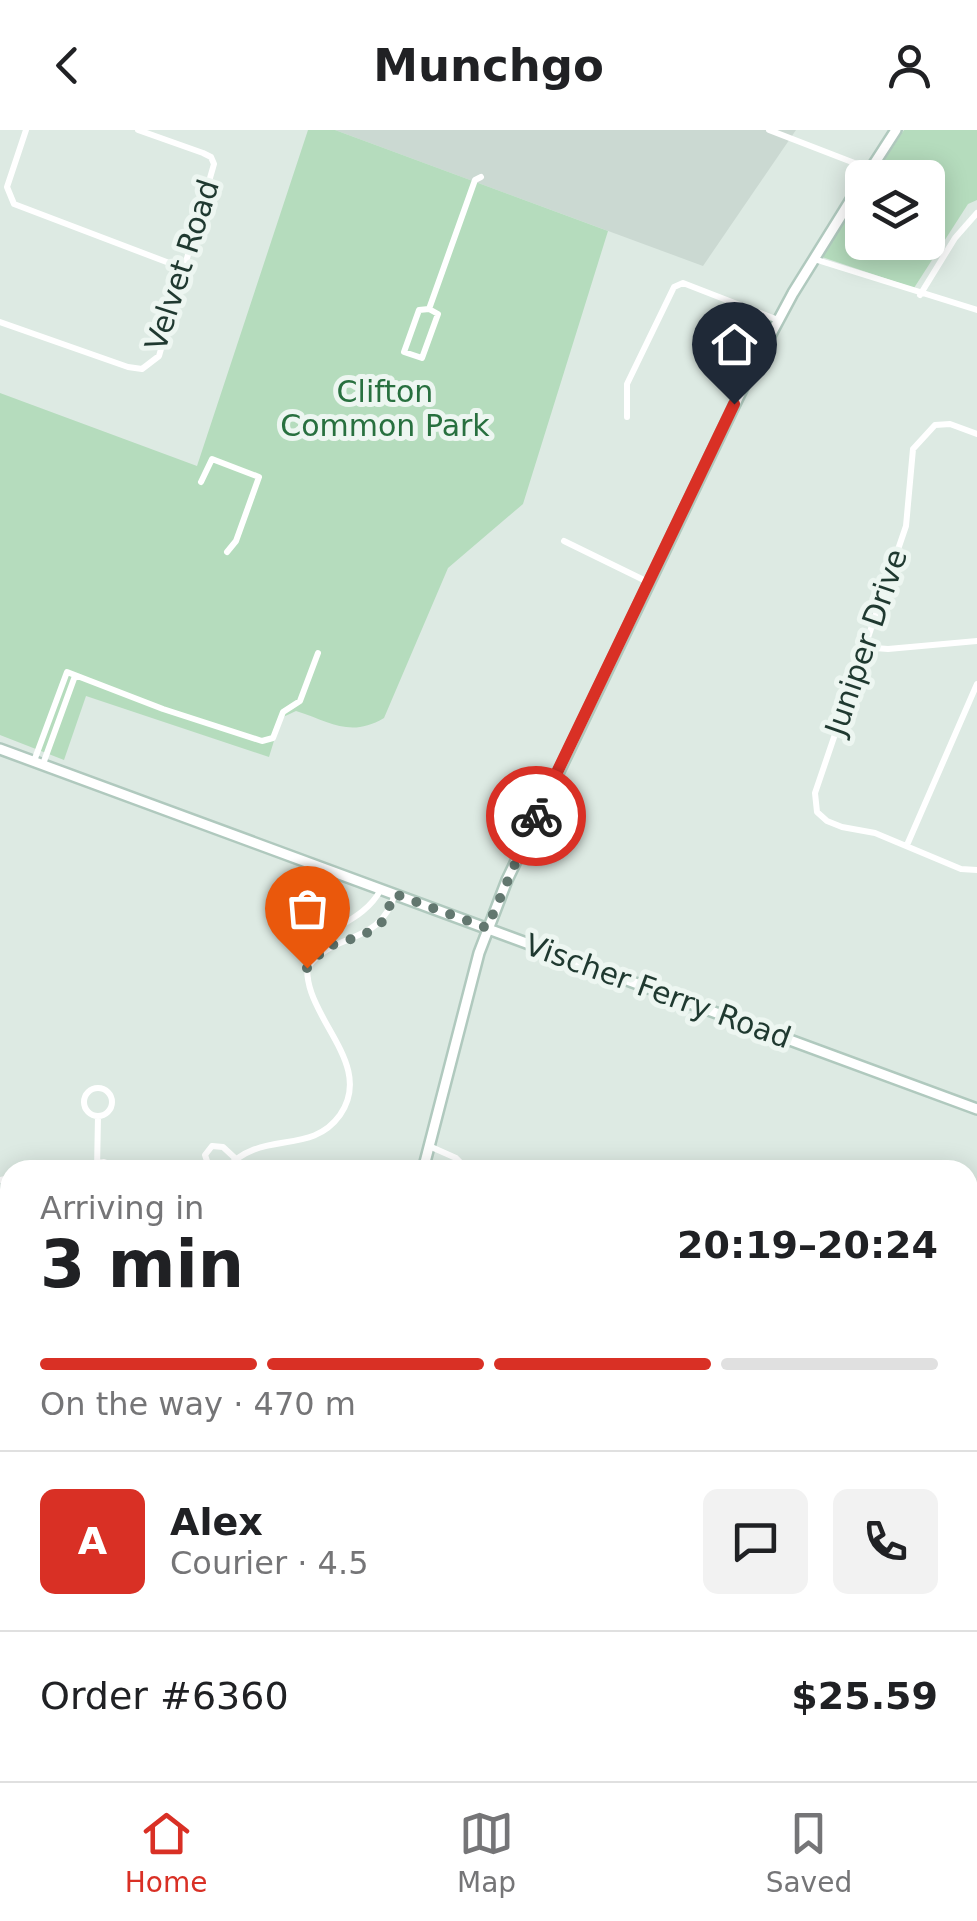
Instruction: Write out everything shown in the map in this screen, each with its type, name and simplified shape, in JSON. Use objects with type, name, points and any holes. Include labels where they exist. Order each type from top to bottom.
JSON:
[{"type":"street","points":[[26,130],[7,187],[14,204],[185,268]]},
{"type":"street","name":"Velvet Road","points":[[0,322],[128,367],[148,366],[159,356],[214,164],[204,153],[138,130]]},
{"type":"street","points":[[769,130],[845,166]]},
{"type":"street","points":[[876,160],[896,130]]},
{"type":"street","points":[[430,309],[475,180],[481,176]]},
{"type":"street","points":[[426,1160],[487,928],[525,839],[722,429],[778,320],[845,209]]},
{"type":"street","points":[[920,295],[955,238],[977,212]]},
{"type":"street","points":[[813,259],[977,310]]},
{"type":"street","points":[[627,417],[627,384],[674,287],[683,283],[778,320]]},
{"type":"street","points":[[430,309],[438,314],[422,358],[404,352],[419,310],[430,309]]},
{"type":"street","name":"Juniper Drive","points":[[907,845],[826,821],[816,812],[815,793],[906,526],[914,449],[935,426],[950,424],[977,434]]},
{"type":"street","points":[[201,482],[212,459],[259,477],[236,541],[228,552]]},
{"type":"street","points":[[564,542],[651,583]]},
{"type":"street","points":[[862,647],[888,649],[977,641]]},
{"type":"street","points":[[39,762],[71,674],[163,710],[262,741],[273,738],[283,712],[300,701],[318,653]]},
{"type":"street","points":[[977,684],[907,845],[961,868],[977,870]]},
{"type":"street","name":"Vischer Ferry Road","points":[[0,749],[977,1109]]},
{"type":"street","points":[[205,1160],[208,1150],[218,1146],[236,1158],[255,1147],[318,1135],[336,1120],[347,1102],[348,1070],[308,985],[307,968],[316,942],[364,912],[381,890]]},
{"type":"street","points":[[307,968],[326,947],[364,935],[382,922],[395,894]]},
{"type":"street","points":[[97,1089],[105,1091],[112,1102],[106,1113],[98,1116],[84,1106],[86,1096],[97,1089]]},
{"type":"street","points":[[97,1160],[98,1116]]},
{"type":"street","points":[[429,1146],[458,1160]]},
{"type":"shaded area","points":[[335,130],[796,130],[703,266]]},
{"type":"green space","name":"Clifton Common Park","points":[[308,130],[335,130],[608,231],[523,504],[448,568],[384,718],[372,724],[340,726],[296,711],[281,718],[269,757],[86,696],[64,760],[0,735],[0,393],[197,466]]},
{"type":"green space","points":[[904,130],[977,130],[977,200],[968,204],[945,240],[945,160],[884,160]]},
{"type":"green space","points":[[845,221],[845,260],[932,260],[914,288],[822,257]]},
{"type":"way so far","points":[[307,968],[326,947],[364,935],[382,922],[395,894],[487,928],[536,816]]},
{"type":"route","points":[[536,816],[734,404]]}]
